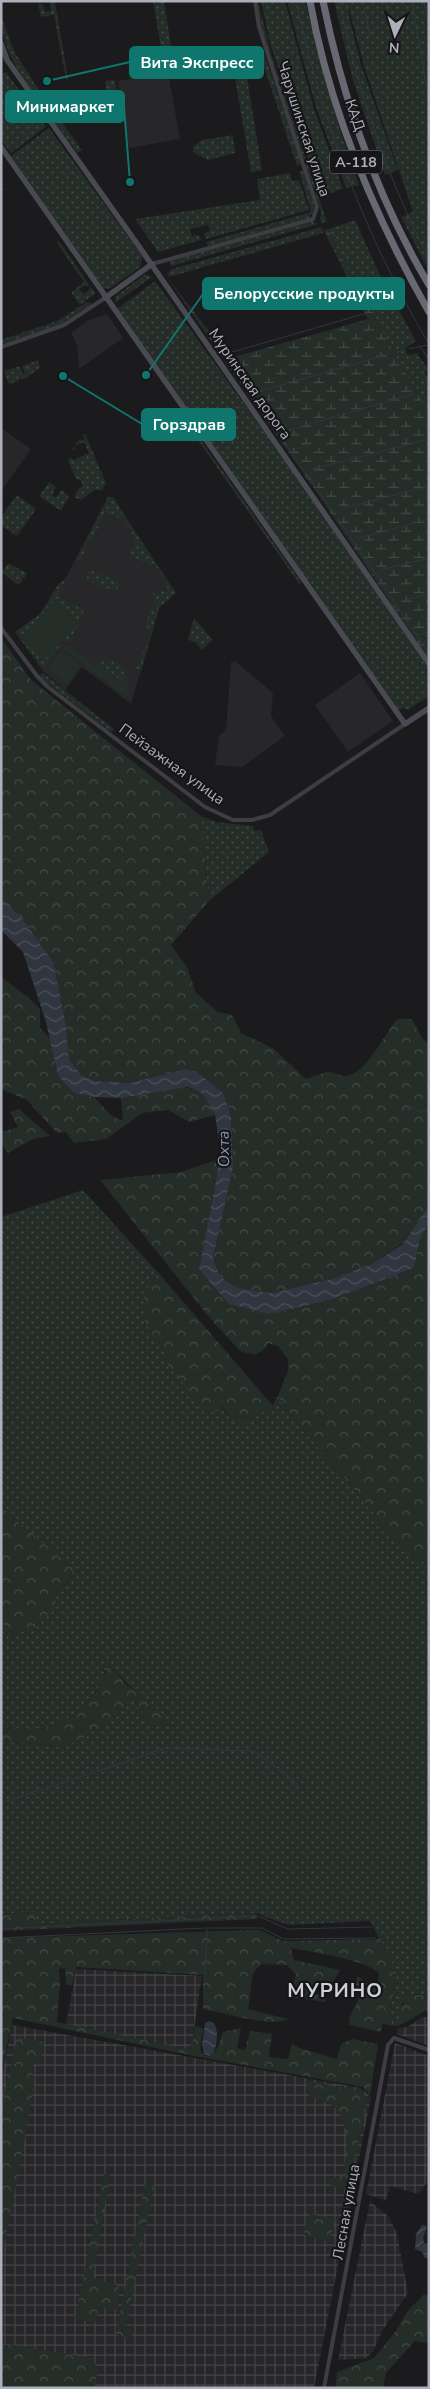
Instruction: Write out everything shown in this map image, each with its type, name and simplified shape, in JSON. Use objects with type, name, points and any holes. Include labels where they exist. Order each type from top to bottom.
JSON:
[{"type":"highway","name":"КАД","points":[[310,1],[329,83],[362,180],[395,252],[429,312]]},
{"type":"highway","name":"КАД","points":[[324,1],[343,80],[375,176],[407,248],[429,285]]},
{"type":"street","name":"Чарушинская улица","points":[[152,264],[312,219],[316,212],[317,207],[259,27],[255,1]]},
{"type":"street","name":"Муринская дорога","points":[[1,43],[8,60],[36,101],[152,264],[429,664]]},
{"type":"street","points":[[1,147],[105,298],[406,724]]},
{"type":"street","points":[[1,347],[64,325],[152,264]]},
{"type":"street","name":"Пейзажная улица","points":[[1,628],[37,676],[48,687],[205,807],[233,820],[261,819],[284,808],[429,708]]},
{"type":"street","name":"Лесная улица","points":[[324,2388],[390,2040],[394,2038],[429,2050]]},
{"type":"shaded area","points":[[168,72],[180,139],[129,148],[118,81]]},
{"type":"shaded area","points":[[107,314],[123,338],[79,369],[77,345],[71,333],[87,321]]},
{"type":"shaded area","points":[[1,428],[31,449],[1,491]]},
{"type":"shaded area","points":[[108,497],[113,497],[176,593],[160,605],[131,704],[82,667],[65,690],[43,671],[15,632],[40,614],[58,585],[65,579]]},
{"type":"shaded area","points":[[235,661],[273,693],[271,716],[285,736],[242,767],[215,765],[219,736],[226,730],[231,662]]},
{"type":"shaded area","points":[[360,673],[393,721],[348,752],[315,705]]},
{"type":"shaded area","points":[[76,1969],[202,1976],[191,2050],[66,2025]]},
{"type":"shaded area","points":[[423,2017],[429,2017],[429,2046],[397,2034],[398,2028],[407,2027]]},
{"type":"shaded area","points":[[12,2025],[361,2088],[371,2097],[314,2388],[1,2388],[1,2080]]},
{"type":"shaded area","points":[[395,2043],[429,2056],[429,2180],[418,2194],[390,2186],[386,2200],[366,2194]]},
{"type":"shaded area","points":[[370,2201],[389,2217],[397,2234],[408,2293],[382,2331],[373,2351],[367,2358],[338,2360]]},
{"type":"green space","points":[[153,1],[155,3],[164,1],[173,58],[163,60]]},
{"type":"green space","points":[[256,1],[258,1],[271,54],[327,222],[322,223],[320,219],[321,212],[261,28]]},
{"type":"green space","points":[[261,1],[285,1],[314,109],[343,189],[321,196],[270,43]]},
{"type":"green space","points":[[287,1],[305,1],[340,130],[359,185],[346,188],[316,107]]},
{"type":"green space","points":[[334,1],[429,1],[429,271],[401,217],[413,212],[364,66],[348,5],[361,65],[398,170],[385,175],[352,77]]},
{"type":"green space","points":[[55,2],[68,79],[66,79],[54,15],[41,17],[38,4],[43,4],[45,12],[51,11],[50,3]]},
{"type":"green space","points":[[1,15],[14,51],[42,95],[37,98],[12,59],[4,38]]},
{"type":"green space","points":[[258,49],[263,50],[301,162],[297,166]]},
{"type":"green space","points":[[243,53],[262,170],[251,172],[231,55]]},
{"type":"green space","points":[[6,72],[46,127],[11,153],[1,140],[1,74]]},
{"type":"green space","points":[[115,80],[121,117],[111,118],[105,81]]},
{"type":"green space","points":[[45,99],[82,150],[77,153],[41,103]]},
{"type":"green space","points":[[49,128],[142,256],[140,267],[109,289],[103,288],[11,156]]},
{"type":"green space","points":[[233,135],[235,153],[208,160],[193,152],[193,147],[202,140]]},
{"type":"green space","points":[[303,170],[315,208],[309,218],[208,246],[206,242],[311,212],[299,171]]},
{"type":"green space","points":[[290,173],[292,181],[299,180],[309,210],[206,239],[204,233],[210,231],[208,225],[190,229],[192,236],[199,235],[201,240],[158,252],[135,219],[260,200],[257,179]]},
{"type":"green space","points":[[355,220],[381,277],[416,341],[405,348],[408,355],[417,353],[428,369],[425,373],[429,379],[429,413],[333,241],[329,229]]},
{"type":"green space","points":[[312,221],[318,224],[171,266],[169,261]]},
{"type":"green space","points":[[322,227],[323,233],[169,277],[167,274],[172,269]]},
{"type":"green space","points":[[329,229],[333,241],[429,413],[429,660],[321,499],[166,276],[230,358],[368,319],[324,231]]},
{"type":"green space","points":[[59,241],[90,286],[84,286],[79,289],[84,295],[91,287],[96,293],[80,305],[71,293],[84,282],[57,243]]},
{"type":"green space","points":[[145,274],[152,277],[115,303],[116,296]]},
{"type":"green space","points":[[155,281],[264,431],[429,669],[429,696],[408,710],[403,708],[399,711],[117,309]]},
{"type":"green space","points":[[87,302],[92,304],[59,325],[1,344],[1,340],[57,321]]},
{"type":"green space","points":[[38,360],[40,367],[38,370],[21,380],[18,377],[19,381],[9,384],[4,371],[20,366],[23,375],[25,374],[22,366]]},
{"type":"green space","points":[[185,422],[188,422],[301,582],[300,585]]},
{"type":"green space","points":[[85,434],[106,483],[102,490],[94,490],[81,500],[74,497],[78,489],[83,486],[81,481],[76,479],[68,460],[71,457],[74,460],[89,453],[84,442],[75,446],[75,450],[72,450],[79,439],[82,441],[85,438],[82,435]]},
{"type":"green space","points":[[49,482],[56,487],[52,495],[56,498],[61,490],[69,496],[61,511],[39,496]]},
{"type":"green space","points":[[17,495],[36,509],[17,536],[1,525],[1,517]]},
{"type":"green space","points":[[108,497],[113,497],[133,530],[131,531],[124,520],[105,512],[92,541],[89,540],[81,560],[77,560]]},
{"type":"green space","points":[[134,531],[165,577],[164,578],[160,576],[158,568],[129,556],[135,540],[131,533]]},
{"type":"green space","points":[[8,563],[27,573],[24,579],[20,577],[23,580],[20,584],[16,584],[2,572]]},
{"type":"green space","points":[[92,570],[117,581],[119,584],[117,590],[113,591],[87,580],[88,572]]},
{"type":"green space","points":[[65,579],[59,598],[84,610],[71,642],[63,639],[77,621],[52,602],[26,636],[17,634],[15,632],[40,614],[58,585]]},
{"type":"green space","points":[[167,580],[176,593],[159,608],[153,605],[155,599],[152,596],[153,592],[160,595],[162,590],[166,591],[168,587],[164,586]]},
{"type":"green space","points":[[52,602],[77,621],[49,658],[23,639]]},
{"type":"green space","points":[[152,606],[159,609],[141,671],[136,669],[151,633],[145,625]]},
{"type":"green space","points":[[194,618],[213,640],[202,650],[195,642],[188,640]]},
{"type":"green space","points":[[18,636],[25,637],[24,639],[48,658],[60,644],[62,645],[43,670]]},
{"type":"green space","points":[[1,638],[31,680],[201,816],[209,901],[171,945],[187,967],[196,993],[218,1012],[232,1015],[240,1030],[239,1032],[274,1049],[306,1079],[328,1072],[347,1076],[362,1068],[397,1019],[412,1019],[422,1038],[429,1045],[429,1205],[404,1242],[372,1264],[332,1279],[271,1293],[238,1288],[220,1277],[213,1258],[233,1166],[231,1116],[224,1094],[197,1072],[185,1069],[130,1083],[95,1081],[81,1075],[69,1059],[66,1026],[20,916],[1,898]]},
{"type":"green space","points":[[67,644],[98,667],[100,664],[129,687],[127,689],[132,693],[128,698],[63,649]]},
{"type":"green space","points":[[61,651],[81,666],[67,684],[47,669]]},
{"type":"green space","points":[[104,658],[123,665],[129,687],[99,664]]},
{"type":"green space","points":[[43,673],[114,729],[111,732],[46,682],[40,676]]},
{"type":"green space","points":[[201,816],[216,822],[253,826],[254,831],[261,830],[269,852],[209,901]]},
{"type":"green space","points":[[1,977],[28,997],[40,1009],[40,1028],[50,1039],[58,1076],[74,1093],[94,1097],[112,1116],[123,1121],[121,1098],[174,1088],[194,1089],[206,1097],[215,1115],[189,1122],[168,1110],[142,1113],[106,1139],[74,1143],[66,1132],[57,1133],[27,1100],[1,1089]]},
{"type":"green space","points":[[19,1109],[50,1136],[33,1139],[8,1153],[1,1144],[1,1132],[18,1127],[10,1112]]},
{"type":"green space","points":[[219,1160],[217,1175],[199,1269],[269,1314],[330,1300],[414,1268],[420,1239],[429,1223],[429,1564],[413,1558],[389,1534],[363,1499],[297,1423],[278,1396],[288,1371],[288,1359],[278,1346],[268,1343],[260,1352],[249,1353],[240,1351],[208,1316],[100,1180],[181,1172]]},
{"type":"green space","points":[[83,1190],[162,1277],[151,1280],[149,1330],[214,1398],[233,1422],[272,1406],[278,1396],[297,1423],[363,1499],[389,1534],[429,1564],[429,1991],[426,1995],[415,1994],[402,2002],[401,2015],[396,2026],[389,2025],[396,1971],[370,1921],[288,1925],[255,1913],[36,1924],[33,1912],[1,1914],[1,1740],[63,1747],[116,1716],[130,1696],[152,1726],[168,1724],[112,1668],[103,1670],[106,1677],[94,1694],[80,1709],[64,1721],[39,1729],[1,1727],[1,1618],[11,1635],[52,1594],[69,1581],[73,1570],[1,1507],[1,1217]]},
{"type":"green space","points":[[162,1277],[273,1406],[241,1424],[233,1422],[222,1406],[215,1412],[207,1412],[164,1360],[164,1349],[151,1332],[144,1317],[143,1309],[146,1291],[151,1280]]},
{"type":"green space","points":[[1,1507],[73,1569],[69,1581],[52,1594],[57,1604],[38,1626],[10,1635],[1,1618]]},
{"type":"green space","points":[[103,1665],[112,1668],[126,1684],[163,1714],[168,1724],[152,1726],[130,1697],[116,1716],[86,1736],[63,1747],[1,1740],[1,1727],[39,1729],[55,1725],[73,1715],[94,1694],[106,1677]]},
{"type":"green space","points":[[34,1912],[36,1924],[255,1913],[258,1919],[1,1931],[1,1914]]},
{"type":"green space","points":[[260,1930],[283,1941],[381,1939],[396,1971],[389,2025],[382,2024],[381,2032],[349,2025],[350,2017],[362,1992],[356,1986],[357,1976],[370,1985],[371,1981],[378,1981],[379,1973],[350,1960],[291,1948],[294,1960],[340,1970],[333,1982],[317,1981],[316,1995],[326,1996],[326,2002],[291,1997],[296,1974],[287,1965],[261,1964],[253,1973],[248,2009],[288,2019],[271,2022],[260,2021],[203,2008],[203,1975],[76,1967],[72,1985],[66,1985],[65,1968],[59,1969],[60,1983],[57,2022],[191,2050],[195,2026],[203,2028],[200,2048],[202,2054],[209,2057],[217,2049],[223,2032],[241,2028],[237,2048],[245,2050],[250,2031],[272,2034],[269,2057],[288,2059],[292,2043],[299,2048],[337,2059],[341,2044],[352,2039],[378,2044],[370,2095],[363,2087],[194,2056],[13,2018],[1,2074],[1,1938]]},
{"type":"green space","points":[[429,1991],[429,2010],[396,2026],[403,2002],[408,1995],[426,1995]]},
{"type":"green space","points":[[17,2037],[44,2042],[40,2063],[33,2065],[34,2083],[1,2261],[1,2110]]},
{"type":"green space","points":[[306,2081],[360,2091],[368,2098],[347,2189],[331,2185],[325,2178],[339,2178],[343,2173],[348,2140],[340,2112],[327,2102],[309,2096]]},
{"type":"green space","points":[[104,2174],[110,2174],[93,2278],[117,2285],[120,2290],[117,2311],[99,2307],[95,2323],[75,2319]]},
{"type":"green space","points":[[145,2183],[154,2185],[126,2327],[132,2329],[132,2339],[116,2335]]},
{"type":"green space","points":[[310,2214],[335,2219],[330,2242],[304,2235],[303,2230]]},
{"type":"green space","points":[[424,2294],[429,2295],[429,2343],[415,2341],[386,2373],[383,2388],[335,2388],[337,2372],[374,2358],[395,2332],[407,2312]]},
{"type":"green space","points":[[1,2343],[91,2358],[98,2368],[95,2388],[1,2388]]},
{"type":"water","name":"Охта","points":[[1,898],[20,916],[53,962],[66,1026],[69,1059],[81,1075],[95,1081],[130,1083],[185,1069],[197,1072],[224,1094],[231,1116],[233,1167],[213,1258],[220,1277],[238,1288],[271,1293],[332,1279],[372,1264],[403,1244],[429,1205],[429,1223],[420,1239],[414,1268],[330,1300],[269,1314],[229,1304],[199,1269],[217,1175],[220,1148],[215,1115],[205,1097],[199,1091],[188,1087],[121,1098],[94,1097],[74,1093],[58,1076],[46,1022],[23,952],[1,930]]},
{"type":"water","points":[[209,2021],[214,2023],[217,2034],[213,2054],[209,2056],[204,2054],[202,2045],[205,2023]]},
{"type":"water","points":[[422,2225],[427,2226],[423,2238],[424,2243],[429,2244],[429,2259],[425,2258],[422,2252],[415,2249],[416,2234]]},
{"type":"waterway","points":[[296,1],[319,91],[349,178],[385,263],[429,344]]},
{"type":"waterway","points":[[339,1],[355,68],[375,133],[400,197],[429,259]]},
{"type":"waterway","points":[[363,1],[370,36]]},
{"type":"waterway","points":[[412,1],[429,102]]},
{"type":"waterway","points":[[424,1],[429,28]]},
{"type":"waterway","points":[[229,353],[367,313]]},
{"type":"waterway","points":[[409,349],[428,345]]},
{"type":"waterway","points":[[421,348],[429,360]]},
{"type":"waterway","points":[[397,352],[403,351]]},
{"type":"waterway","points":[[257,392],[389,354]]},
{"type":"waterway","points":[[250,394],[334,513]]},
{"type":"waterway","points":[[286,431],[413,394]]},
{"type":"waterway","points":[[313,469],[429,439]]},
{"type":"waterway","points":[[341,509],[429,486]]},
{"type":"waterway","points":[[338,519],[429,653]]},
{"type":"waterway","points":[[359,538],[429,519]]},
{"type":"waterway","points":[[380,570],[429,558]]},
{"type":"waterway","points":[[402,601],[429,594]]},
{"type":"waterway","points":[[417,635],[429,632]]},
{"type":"waterway","points":[[409,1106],[421,1112],[429,1109]]},
{"type":"waterway","points":[[1,1803],[166,1748],[254,1751],[299,1785]]},
{"type":"waterway","points":[[1,1929],[258,1916],[288,1929],[372,1927]]},
{"type":"waterway","points":[[1,1938],[205,1928],[262,1928],[284,1939],[376,1938]]},
{"type":"waterway","points":[[205,1975],[207,1929]]},
{"type":"place","name":"Вита Экспресс","points":[[47,81]]},
{"type":"place","name":"Минимаркет","points":[[130,182]]},
{"type":"place","name":"Белорусские продукты","points":[[146,375]]},
{"type":"place","name":"Горздрав","points":[[63,376]]},
{"type":"district","name":"МУРИНО","points":[[335,1990]]}]
